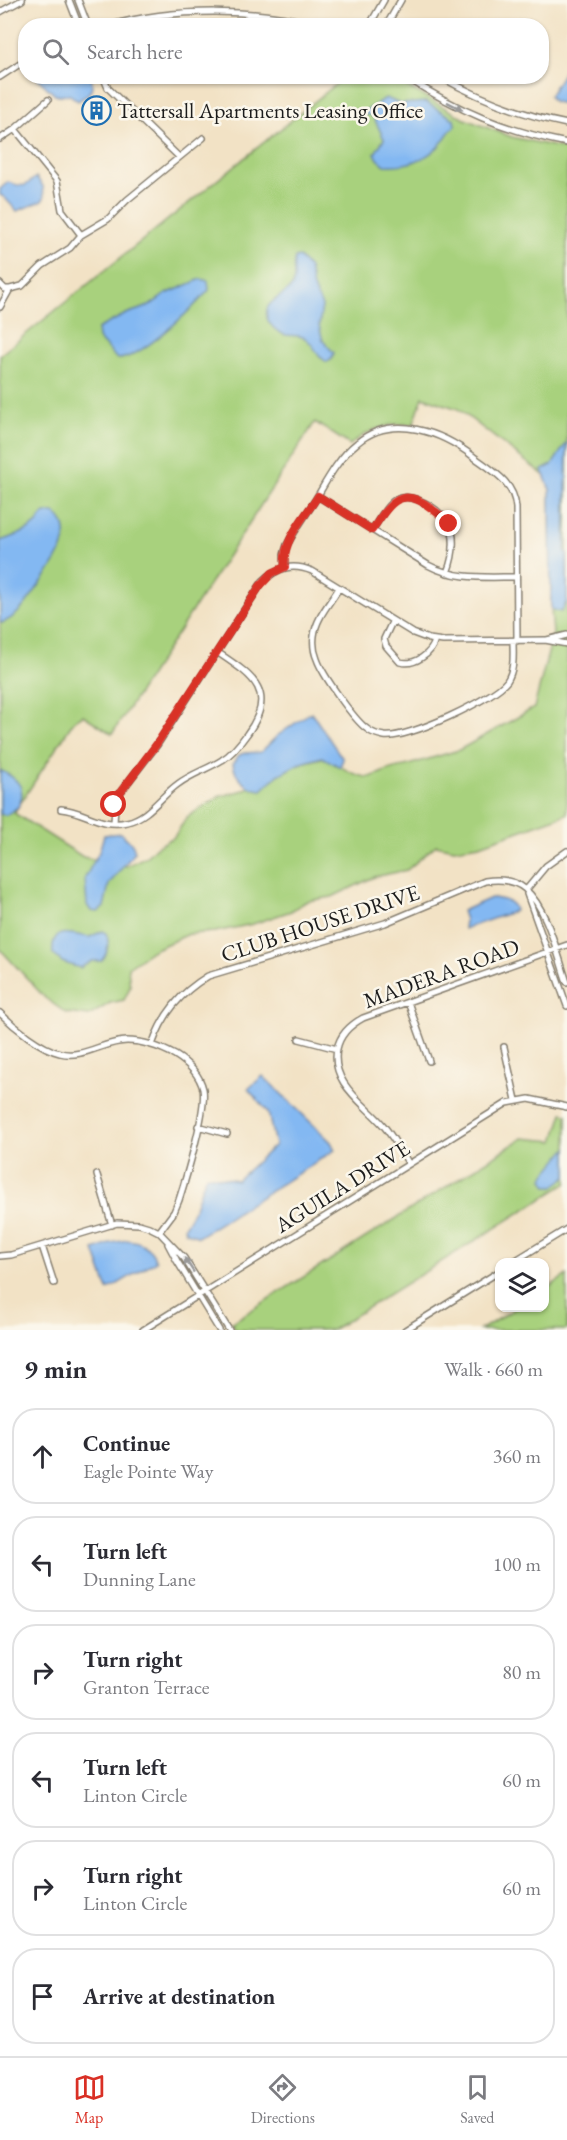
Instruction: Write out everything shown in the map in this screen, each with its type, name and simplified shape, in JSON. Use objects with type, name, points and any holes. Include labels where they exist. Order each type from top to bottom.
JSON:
[{"type":"street","points":[[0,12],[22,0]]},
{"type":"street","points":[[69,0],[76,18]]},
{"type":"street","points":[[78,0],[85,18]]},
{"type":"street","points":[[374,18],[384,0]]},
{"type":"street","points":[[390,18],[400,0]]},
{"type":"street","points":[[141,18],[175,14],[263,15],[279,18]]},
{"type":"street","points":[[235,14],[252,18]]},
{"type":"street","points":[[0,77],[18,65]]},
{"type":"street","points":[[106,84],[179,157]]},
{"type":"street","points":[[417,84],[449,104],[485,120],[517,131],[567,143]]},
{"type":"street","points":[[454,84],[508,109],[567,123]]},
{"type":"street","points":[[0,139],[48,100]]},
{"type":"street","points":[[15,129],[57,181],[62,210],[81,235]]},
{"type":"street","points":[[0,284],[5,289],[10,289],[24,284],[42,266],[70,248],[81,235],[108,219],[127,200],[203,138]]},
{"type":"street","points":[[0,307],[10,289]]},
{"type":"street","points":[[285,567],[284,555],[287,545],[344,456],[359,441],[384,429],[415,429],[440,436],[466,451],[503,479],[512,489],[516,508],[515,641],[512,670],[504,685],[495,692],[418,730],[395,737],[379,735],[367,729],[320,667],[315,652],[316,626],[339,588]]},
{"type":"street","points":[[318,496],[428,565],[447,573],[468,577],[516,577]]},
{"type":"street","points":[[372,530],[394,501],[405,497],[419,499],[445,519],[450,527],[452,552],[447,573]]},
{"type":"street","points":[[114,823],[114,805],[119,794],[156,745],[263,581],[276,570],[285,567],[306,568],[417,636],[435,640],[515,641],[545,640],[567,635]]},
{"type":"street","points":[[393,622],[386,631],[384,639],[386,646],[400,662],[411,663],[430,652],[435,640]]},
{"type":"street","points":[[545,640],[567,644]]},
{"type":"street","points":[[61,809],[102,823],[129,822],[146,814],[179,783],[223,760],[236,749],[254,724],[261,702],[256,684],[248,673],[217,652]]},
{"type":"street","points":[[526,890],[546,866],[567,851]]},
{"type":"street","name":"CLUB HOUSE DRIVE","points":[[152,1045],[164,1017],[173,1005],[195,984],[208,976],[385,923],[486,881],[514,883],[526,890]]},
{"type":"street","points":[[526,890],[543,913],[567,982]]},
{"type":"street","points":[[526,890],[567,1006]]},
{"type":"street","name":"MADERA ROAD","points":[[337,1049],[346,1030],[357,1021],[567,945]]},
{"type":"street","points":[[408,1002],[429,1061]]},
{"type":"street","points":[[0,1013],[43,1046],[61,1054],[80,1054],[116,1042],[128,1041],[152,1045],[180,1058],[195,1072],[203,1091],[198,1126],[179,1200],[159,1232]]},
{"type":"street","points":[[299,1040],[337,1049],[336,1061],[341,1079],[382,1125],[410,1164]]},
{"type":"street","points":[[504,1047],[516,1100],[529,1099],[567,1107]]},
{"type":"street","name":"AGUILA DRIVE","points":[[143,1330],[507,1103],[516,1100]]},
{"type":"street","points":[[198,1126],[227,1134]]},
{"type":"street","points":[[97,1175],[112,1225]]},
{"type":"street","points":[[0,1256],[112,1225],[139,1224],[159,1232],[187,1262],[229,1330]]},
{"type":"street","points":[[521,1258],[567,1229]]},
{"type":"street","points":[[166,1240],[219,1330]]},
{"type":"street","points":[[42,1246],[54,1283]]},
{"type":"street","points":[[405,1330],[495,1274]]},
{"type":"green space","points":[[336,84],[402,84],[465,119],[512,137],[567,149],[567,814],[480,845],[454,849],[436,845],[407,870],[374,877],[332,897],[307,901],[291,911],[253,924],[215,932],[189,934],[153,950],[128,967],[130,987],[124,1000],[110,1003],[89,1016],[66,1013],[45,998],[0,949],[0,355]],"holes":[[[423,397],[458,409],[546,477],[550,490],[553,634],[534,708],[459,750],[373,776],[355,774],[325,757],[298,764],[253,789],[249,787],[218,797],[187,817],[174,837],[156,847],[147,856],[127,866],[83,857],[14,813],[74,721],[83,715],[112,734],[315,422],[350,445],[379,428],[413,425]]]},
{"type":"green space","points":[[563,1113],[567,1114],[567,1183],[332,1330],[235,1330],[231,1323],[523,1138],[554,1141]]},
{"type":"green space","points":[[567,1275],[567,1330],[480,1330],[509,1312],[549,1312],[549,1287]]},
{"type":"water","points":[[567,67],[567,104],[554,102],[549,96]]},
{"type":"water","points":[[43,84],[92,84],[88,94],[78,101],[70,95],[55,95]]},
{"type":"water","points":[[386,98],[400,104],[426,102],[454,119],[455,126],[439,146],[425,157],[406,164],[385,165],[375,153],[384,139],[374,118],[371,115],[350,113],[346,108],[365,111]]},
{"type":"water","points":[[36,177],[43,186],[42,201],[17,211],[0,195],[0,189],[8,182],[23,186]]},
{"type":"water","points":[[299,257],[309,268],[313,288],[322,306],[319,326],[323,341],[334,353],[331,360],[327,362],[305,338],[286,335],[274,328],[268,320],[267,312],[270,304],[292,286],[294,261]]},
{"type":"water","points":[[201,279],[208,281],[209,290],[166,332],[139,351],[117,359],[98,338],[97,329],[126,314],[149,306],[166,294]]},
{"type":"water","points":[[567,442],[565,551],[567,553],[567,601],[561,612],[551,609],[550,490],[542,470],[552,465]]},
{"type":"water","points":[[45,513],[54,513],[62,521],[65,540],[50,571],[27,603],[2,623],[0,622],[0,541],[28,530]]},
{"type":"water","points":[[311,712],[343,759],[340,767],[322,757],[298,764],[278,775],[262,790],[252,788],[243,782],[233,764],[235,759],[241,754],[261,752],[277,736]]},
{"type":"water","points":[[0,770],[16,780],[22,794],[18,807],[6,815],[0,814]]},
{"type":"water","points":[[121,833],[133,845],[135,852],[109,884],[104,907],[98,912],[91,911],[87,905],[85,878],[99,852],[104,835]]},
{"type":"water","points":[[491,898],[510,902],[515,911],[464,929],[465,920],[462,911]]},
{"type":"water","points":[[102,931],[106,933],[108,944],[101,961],[92,961],[80,968],[62,962],[53,954],[53,944],[59,935],[90,937]]},
{"type":"water","points":[[263,1076],[331,1142],[335,1150],[198,1237],[185,1231],[184,1227],[194,1210],[206,1175],[237,1180],[275,1145],[268,1112],[248,1089]]},
{"type":"water","points":[[567,1148],[567,1176],[554,1186],[547,1186],[543,1179],[544,1176]]},
{"type":"water","points":[[127,1240],[145,1246],[156,1261],[108,1290],[94,1250]]},
{"type":"place","name":"Tattersall Apartments Leasing Office","points":[[96,110]]},
{"type":"route","points":[[114,805],[119,794],[156,745],[263,581],[276,570],[285,567],[284,555],[287,545],[318,496],[372,530],[388,507],[405,497],[422,501],[449,524]]}]
